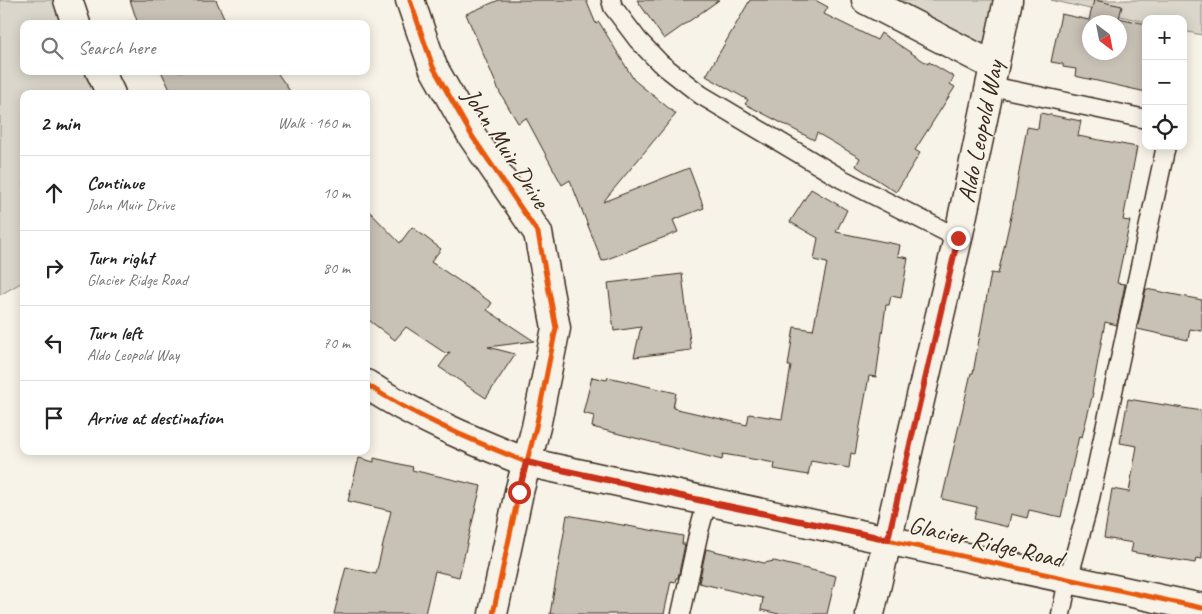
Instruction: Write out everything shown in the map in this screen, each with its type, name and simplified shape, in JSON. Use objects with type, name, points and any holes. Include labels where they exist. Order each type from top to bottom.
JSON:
[{"type":"street","points":[[68,0],[75,20]]},
{"type":"street","name":"John Muir Drive","points":[[410,0],[433,67],[472,136],[538,233],[556,328],[536,427],[526,462],[493,614]]},
{"type":"street","points":[[866,0],[993,76]]},
{"type":"street","name":"Aldo Leopold Way","points":[[870,614],[958,238],[1008,0]]},
{"type":"street","points":[[102,75],[109,90]]},
{"type":"street","name":"Glacier Ridge Road","points":[[370,387],[395,403],[526,462],[1202,608]]},
{"type":"lane","points":[[611,0],[613,7],[638,40],[660,63],[701,95],[842,179],[958,238]]},
{"type":"lane","points":[[993,76],[1142,118]]},
{"type":"lane","points":[[1061,614],[1068,580],[1089,503],[1165,150]]},
{"type":"lane","points":[[681,614],[707,502]]},
{"type":"shaded area","points":[[0,0],[68,0],[75,20],[20,20],[20,75],[102,75],[109,90],[20,90],[20,283],[0,295]]},
{"type":"shaded area","points":[[866,0],[1008,0],[994,66]]},
{"type":"shaded area","points":[[1051,0],[1202,0],[1202,35],[1187,32],[1187,15],[1142,15],[1142,21],[1127,18],[1127,15],[1116,15]]},
{"type":"building","points":[[130,0],[216,0],[225,20],[137,20]]},
{"type":"building","points":[[499,0],[586,0],[596,24],[599,22],[634,80],[676,114],[603,202],[689,168],[704,208],[673,220],[678,232],[602,261],[570,180],[562,185],[526,118],[518,123],[500,93],[466,14]]},
{"type":"building","points":[[637,0],[719,0],[664,39]]},
{"type":"building","points":[[750,0],[815,0],[828,7],[824,14],[877,40],[881,33],[928,64],[929,62],[954,77],[950,84],[955,87],[915,150],[920,153],[896,192],[856,166],[860,158],[817,133],[814,140],[745,104],[748,100],[706,76]]},
{"type":"building","points":[[1094,0],[1122,6],[1120,15],[1090,15]]},
{"type":"building","points":[[1061,14],[1082,18],[1082,60],[1127,60],[1127,20],[1142,23],[1142,91],[1075,76],[1076,69],[1063,67],[1063,64],[1051,62]]},
{"type":"building","points":[[163,75],[279,75],[289,90],[170,90]]},
{"type":"building","points":[[1040,113],[1081,121],[1078,136],[1137,147],[1123,220],[1130,221],[1117,283],[1125,284],[1117,325],[1105,322],[1093,393],[1082,437],[1079,436],[1061,517],[1029,510],[1027,518],[1011,514],[1008,527],[974,519],[977,507],[942,499],[971,373],[973,373],[991,273],[998,274],[1012,212],[1027,127],[1038,129]]},
{"type":"building","points":[[811,189],[847,210],[836,232],[900,245],[898,256],[908,258],[901,298],[891,296],[889,305],[886,305],[876,377],[869,376],[855,454],[851,453],[849,468],[811,461],[808,475],[774,469],[775,463],[723,454],[722,460],[592,427],[594,416],[583,413],[592,377],[607,380],[608,377],[676,393],[673,408],[747,425],[749,414],[782,419],[791,366],[788,366],[794,327],[813,330],[827,263],[814,260],[818,238],[790,222]]},
{"type":"building","points":[[370,212],[400,243],[412,227],[441,249],[431,262],[492,303],[487,310],[534,341],[488,347],[515,354],[486,398],[439,367],[450,352],[445,353],[406,327],[395,340],[370,321]]},
{"type":"building","points":[[682,274],[691,350],[634,357],[641,327],[614,331],[608,283]]},
{"type":"building","points":[[1146,289],[1202,300],[1202,331],[1190,329],[1188,340],[1137,329]]},
{"type":"building","points":[[1128,399],[1202,411],[1202,559],[1196,558],[1195,563],[1131,552],[1133,543],[1104,538],[1112,489],[1129,492],[1137,446],[1120,443]]},
{"type":"building","points":[[359,458],[374,462],[374,458],[413,467],[412,470],[481,486],[459,577],[435,571],[425,614],[334,614],[346,567],[376,574],[391,511],[348,501]]},
{"type":"building","points":[[567,515],[683,536],[682,544],[685,544],[678,578],[676,578],[675,582],[671,581],[664,614],[550,614]]},
{"type":"building","points":[[706,549],[764,563],[774,561],[836,576],[827,614],[779,614],[761,610],[763,598],[699,583]]},
{"type":"cycle path","points":[[410,0],[433,67],[472,136],[538,233],[556,328],[536,427],[519,492],[493,614]]},
{"type":"cycle path","points":[[370,387],[404,407],[465,437],[526,462],[1202,608]]},
{"type":"route","points":[[519,492],[526,462],[888,539],[958,238]]}]
